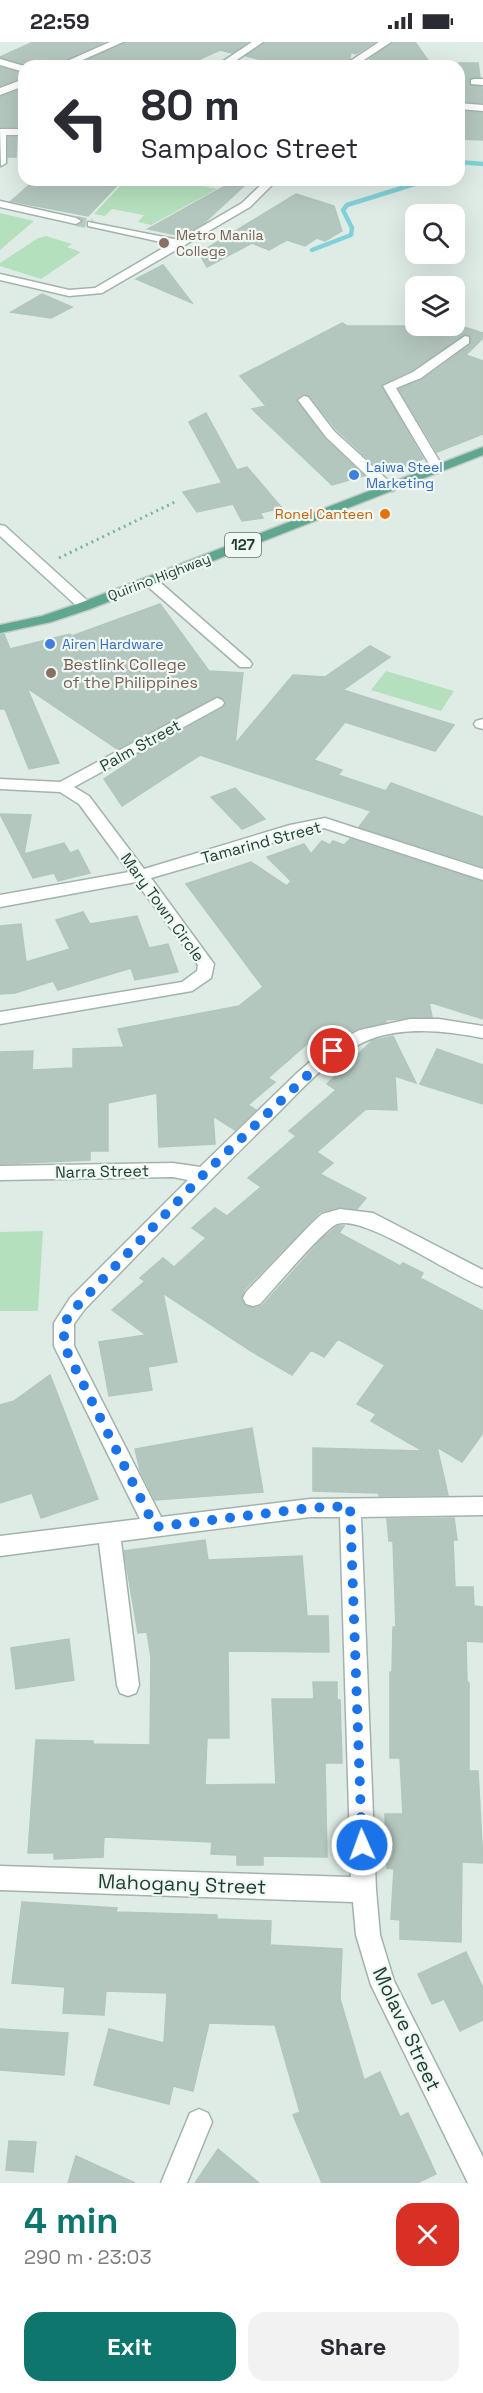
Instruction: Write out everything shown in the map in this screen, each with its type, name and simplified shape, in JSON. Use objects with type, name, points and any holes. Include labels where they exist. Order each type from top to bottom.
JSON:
[{"type":"main road","name":"Quirino Highway","points":[[0,629],[46,619],[85,606],[483,451]]},
{"type":"street","points":[[76,60],[118,42]]},
{"type":"street","points":[[230,60],[258,42]]},
{"type":"street","points":[[358,60],[386,42]]},
{"type":"street","points":[[0,62],[18,67]]},
{"type":"street","points":[[0,92],[18,84]]},
{"type":"street","points":[[465,106],[483,108]]},
{"type":"street","points":[[1,163],[0,132],[18,132]]},
{"type":"street","points":[[0,277],[69,293],[98,291],[246,205],[266,186]]},
{"type":"street","points":[[0,204],[76,221]]},
{"type":"street","points":[[92,224],[179,243]]},
{"type":"street","points":[[438,469],[389,386],[417,375],[465,340]]},
{"type":"street","points":[[304,400],[330,434],[388,488]]},
{"type":"street","points":[[0,529],[85,606]]},
{"type":"street","points":[[150,581],[245,664]]},
{"type":"street","name":"Palm Street","points":[[63,787],[217,703]]},
{"type":"street","points":[[0,784],[63,787]]},
{"type":"street","name":"Mary Town Circle","points":[[0,1018],[186,987],[205,974],[206,964],[142,875],[84,800],[63,787]]},
{"type":"street","name":"Tamarind Street","points":[[0,901],[142,875],[296,829],[324,823],[483,875]]},
{"type":"street","points":[[155,1527],[64,1346],[64,1323],[78,1305],[204,1174],[333,1051],[366,1034],[426,1025],[483,1032]]},
{"type":"street","name":"Narra Street","points":[[0,1173],[172,1170],[204,1174]]},
{"type":"street","points":[[253,1298],[319,1228],[329,1219],[340,1216],[366,1218],[483,1279]]},
{"type":"street","name":"Molave Street","points":[[350,1506],[364,1890],[368,1935],[383,1985],[482,2183]]},
{"type":"street","points":[[0,1546],[310,1508],[483,1506]]},
{"type":"street","points":[[109,1534],[128,1685]]},
{"type":"street","name":"Mahogany Street","points":[[0,1878],[364,1890]]},
{"type":"street","points":[[174,2183],[199,2122]]},
{"type":"path","points":[[42,566],[177,501]]},
{"type":"green space","points":[[120,186],[203,186],[217,189],[151,225],[138,222],[144,215],[112,209],[105,216],[94,214]]},
{"type":"green space","points":[[0,213],[34,221],[0,250]]},
{"type":"green space","points":[[46,236],[72,244],[67,247],[81,252],[41,279],[0,266],[0,263],[38,238]]},
{"type":"green space","points":[[386,671],[454,691],[441,711],[371,690]]},
{"type":"green space","points":[[43,1231],[38,1311],[0,1311],[0,1232]]},
{"type":"building","points":[[33,42],[104,42],[66,60],[18,60],[18,63],[0,57]]},
{"type":"building","points":[[125,42],[248,42],[232,53],[220,50],[198,60],[88,60]]},
{"type":"building","points":[[265,42],[375,42],[356,54],[351,52],[349,60],[262,60],[246,56]]},
{"type":"building","points":[[393,42],[415,42],[428,60],[373,60],[370,59]]},
{"type":"building","points":[[465,63],[478,63],[480,77],[470,78],[469,84],[482,87],[483,103],[465,102]]},
{"type":"building","points":[[0,67],[18,72],[18,79],[0,86]]},
{"type":"building","points":[[18,91],[18,127],[0,127],[0,97]]},
{"type":"building","points":[[465,112],[483,113],[483,140],[465,139]]},
{"type":"building","points":[[8,137],[17,137],[16,157],[8,157]]},
{"type":"building","points":[[28,186],[116,186],[88,216],[11,201]]},
{"type":"building","points":[[225,186],[244,186],[204,223],[182,236],[148,229]]},
{"type":"building","points":[[296,194],[334,206],[342,231],[325,241],[317,238],[305,246],[287,240],[269,250],[252,243],[207,267],[199,253]]},
{"type":"building","points":[[163,265],[192,303],[136,279]]},
{"type":"building","points":[[42,294],[72,307],[51,318],[11,312]]},
{"type":"building","points":[[342,323],[347,326],[405,326],[405,336],[463,336],[412,370],[381,385],[423,459],[412,464],[382,472],[336,429],[310,396],[303,394],[297,398],[296,401],[324,438],[364,476],[332,485],[252,409],[266,406],[240,376]]},
{"type":"building","points":[[465,327],[483,333],[483,338],[466,355],[483,361],[483,434],[437,452],[399,389],[422,380],[470,345],[471,336],[466,334]]},
{"type":"building","points":[[206,413],[237,470],[247,467],[282,508],[260,513],[263,518],[242,521],[233,504],[197,512],[183,492],[222,483],[189,422]]},
{"type":"building","points":[[160,604],[209,671],[243,673],[235,744],[293,675],[325,677],[370,646],[390,657],[343,690],[454,725],[435,751],[345,722],[314,760],[342,770],[338,775],[386,791],[391,783],[483,817],[483,867],[359,827],[371,811],[200,755],[122,806],[104,779],[133,760],[131,758],[223,708],[226,702],[218,696],[117,749],[27,688],[59,763],[29,769],[5,709],[0,709],[0,635],[4,634],[10,649],[70,634],[72,636]]},
{"type":"building","points":[[235,788],[265,819],[242,829],[211,797]]},
{"type":"building","points":[[0,814],[31,815],[24,854],[64,843],[70,853],[78,850],[90,873],[58,881],[54,873],[33,878]]},
{"type":"building","points":[[350,839],[483,882],[483,1019],[429,1002],[432,1017],[385,1020],[386,1022],[352,1031],[314,1038],[268,1078],[275,1082],[248,1105],[256,1110],[235,1130],[213,1116],[215,1144],[159,1147],[157,1093],[108,1103],[108,1151],[90,1151],[90,1160],[0,1164],[0,1052],[33,1051],[32,1070],[73,1068],[73,1049],[124,1047],[118,1029],[239,1006],[263,987],[186,884],[251,862],[287,886],[291,881],[267,857],[304,844],[311,854],[322,841],[330,845],[333,841],[344,845]]},
{"type":"building","points":[[83,912],[90,924],[137,916],[149,948],[168,944],[178,972],[135,980],[131,968],[58,990],[53,981],[15,993],[0,994],[0,926],[21,924],[26,962],[70,949],[56,920]]},
{"type":"building","points":[[393,1036],[416,1083],[395,1076],[397,1110],[366,1109],[317,1152],[333,1163],[320,1174],[366,1198],[357,1209],[339,1207],[320,1212],[244,1290],[241,1299],[245,1306],[254,1308],[262,1306],[323,1238],[338,1226],[344,1226],[339,1233],[400,1266],[403,1263],[423,1273],[420,1278],[483,1311],[483,1433],[462,1462],[437,1447],[448,1495],[379,1496],[379,1493],[313,1491],[313,1448],[423,1451],[371,1421],[376,1414],[357,1404],[385,1365],[338,1339],[324,1357],[311,1350],[292,1375],[163,1293],[177,1362],[148,1367],[152,1390],[109,1396],[99,1342],[146,1335],[112,1310],[145,1281],[140,1278],[163,1258],[174,1267],[206,1238],[192,1228],[215,1208],[227,1216],[261,1187],[248,1178],[296,1136],[289,1131],[336,1090],[327,1084],[372,1041]]},
{"type":"building","points":[[437,1049],[483,1065],[483,1104],[420,1084]]},
{"type":"building","points":[[50,1375],[98,1499],[41,1518],[32,1493],[0,1503],[0,1405],[14,1401]]},
{"type":"building","points":[[252,1428],[263,1492],[155,1500],[140,1470],[135,1449]]},
{"type":"building","points":[[454,1518],[457,1540],[453,1540],[455,1587],[473,1587],[474,1606],[483,1607],[483,1642],[466,1641],[467,1682],[469,1683],[469,1771],[478,1771],[483,1863],[462,1862],[461,1942],[400,1939],[400,1920],[391,1919],[394,1869],[387,1868],[385,1814],[403,1814],[400,1758],[390,1758],[390,1672],[392,1672],[393,1627],[396,1627],[393,1541],[389,1541],[387,1519]]},
{"type":"building","points":[[205,1540],[208,1560],[302,1556],[307,1616],[328,1616],[329,1652],[228,1651],[229,1738],[207,1738],[205,1785],[276,1784],[272,1699],[314,1699],[313,1682],[337,1682],[337,1700],[340,1700],[342,1763],[325,1763],[327,1857],[263,1856],[263,1865],[237,1865],[237,1855],[211,1854],[212,1842],[104,1837],[103,1857],[54,1859],[54,1853],[28,1853],[36,1740],[150,1745],[151,1658],[147,1632],[138,1633],[124,1551]]},
{"type":"building","points":[[69,1639],[74,1680],[16,1689],[11,1648]]},
{"type":"building","points":[[22,1902],[117,1908],[116,1912],[217,1915],[217,1919],[271,1921],[270,1945],[342,1949],[340,1999],[364,2080],[380,2072],[400,2117],[408,2113],[436,2174],[417,2183],[322,2183],[293,2115],[300,2112],[275,2025],[209,2023],[193,2091],[173,2086],[169,2104],[94,2085],[109,2029],[164,2043],[167,1993],[106,1991],[104,2015],[63,2013],[65,1987],[12,1983]]},
{"type":"building","points":[[466,1952],[483,1988],[483,2020],[460,2031],[444,1999],[432,2004],[418,1974]]},
{"type":"building","points":[[0,2029],[68,2033],[64,2075],[0,2070]]},
{"type":"building","points":[[9,2141],[36,2142],[33,2172],[6,2170]]},
{"type":"building","points":[[218,2149],[259,2183],[195,2183]]},
{"type":"building","points":[[76,2156],[135,2183],[68,2183]]},
{"type":"waterway","points":[[465,162],[483,164]]},
{"type":"waterway","points":[[312,250],[351,235],[352,228],[343,210],[347,205],[408,186]]},
{"type":"tunnel","points":[[76,221],[92,224]]},
{"type":"place","name":"Metro Manila College","points":[[164,243]]},
{"type":"place","name":"Laiwa Steel Marketing","points":[[354,475]]},
{"type":"place","name":"Ronel Canteen","points":[[385,514]]},
{"type":"place","name":"Airen Hardware","points":[[50,644]]},
{"type":"place","name":"Bestlink College of the Philippines","points":[[51,673]]},
{"type":"route","points":[[333,1051],[251,1127],[78,1305],[64,1323],[64,1346],[155,1527],[310,1508],[350,1506],[362,1845]]}]
